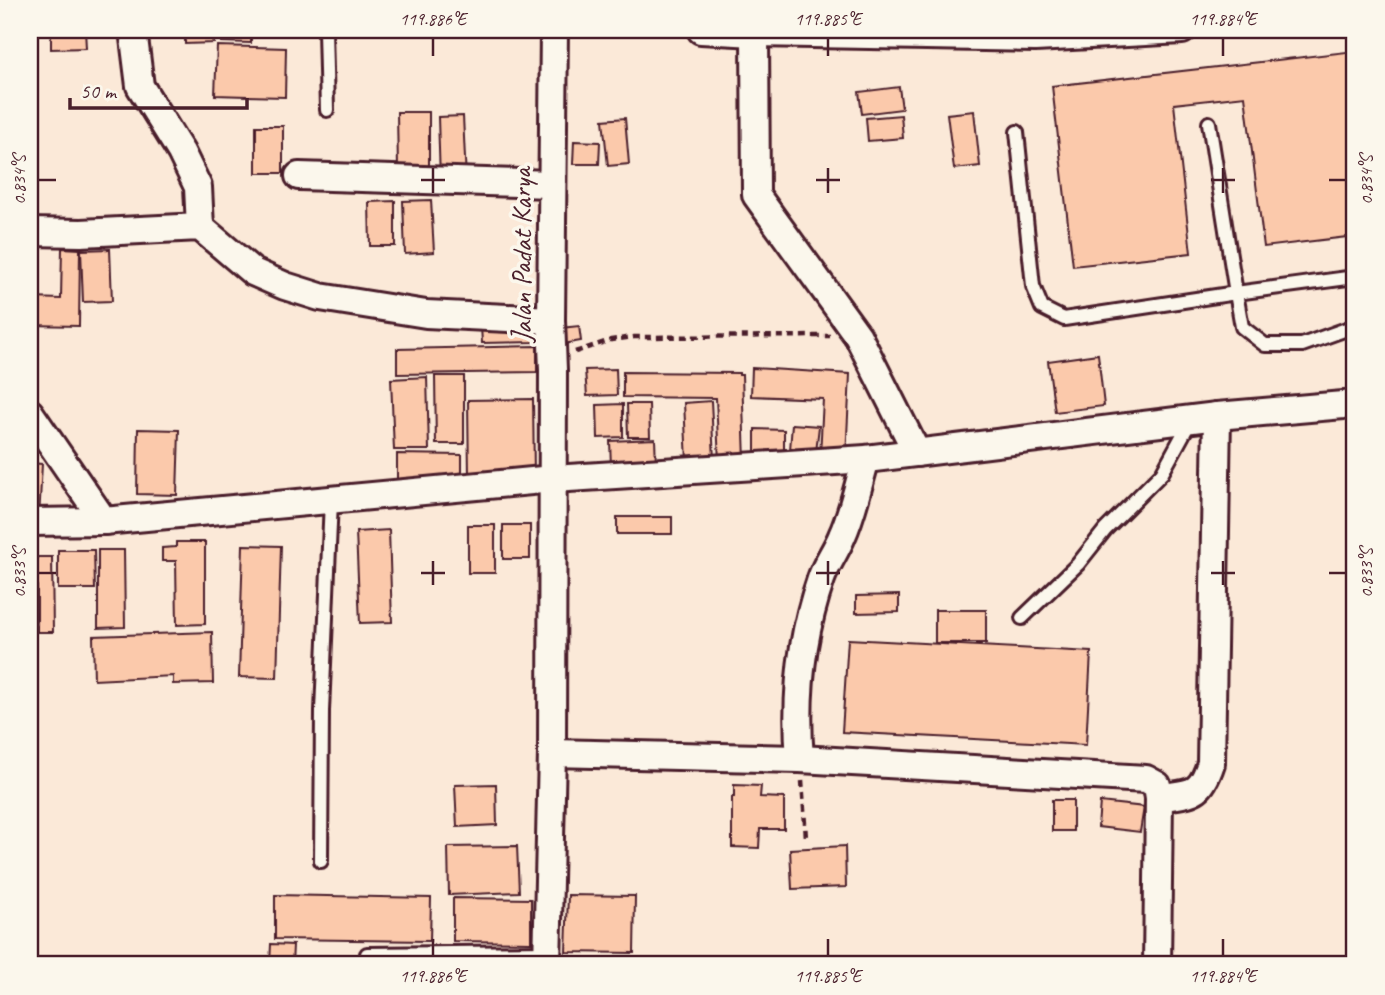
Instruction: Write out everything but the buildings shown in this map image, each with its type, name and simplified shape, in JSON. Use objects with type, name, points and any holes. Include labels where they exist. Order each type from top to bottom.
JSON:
[{"type":"street","points":[[133,30],[139,86],[181,152],[198,187],[200,227]]},
{"type":"street","name":"Jalan Padat Karya","points":[[547,959],[552,752],[551,184],[554,30]]},
{"type":"street","points":[[701,30],[1035,38],[1182,30]]},
{"type":"street","points":[[755,33],[756,195],[858,336],[917,453]]},
{"type":"street","points":[[299,176],[551,184]]},
{"type":"street","points":[[30,232],[81,233],[200,227],[253,272],[320,297],[426,314],[551,320]]},
{"type":"street","points":[[30,522],[104,521],[553,480],[866,459],[1217,416],[1355,404]]},
{"type":"street","points":[[30,412],[104,521]]},
{"type":"street","points":[[1159,798],[1192,792],[1201,787],[1211,763],[1217,416]]},
{"type":"street","points":[[800,759],[797,725],[803,651],[821,578],[843,534],[866,459]]},
{"type":"street","points":[[552,752],[800,759],[1146,779],[1157,785],[1159,798],[1157,965]]},
{"type":"lane","points":[[325,30],[327,110]]},
{"type":"lane","points":[[1209,123],[1242,327],[1265,345],[1302,345],[1355,326]]},
{"type":"lane","points":[[1017,132],[1033,286],[1042,308],[1064,319],[1355,277]]},
{"type":"lane","points":[[1022,618],[1162,473],[1191,420]]},
{"type":"lane","points":[[321,861],[322,710],[331,500]]},
{"type":"lane","points":[[367,954],[547,959]]},
{"type":"path","points":[[553,370],[570,354],[611,340],[634,337],[858,336]]},
{"type":"path","points":[[800,759],[806,838]]}]
